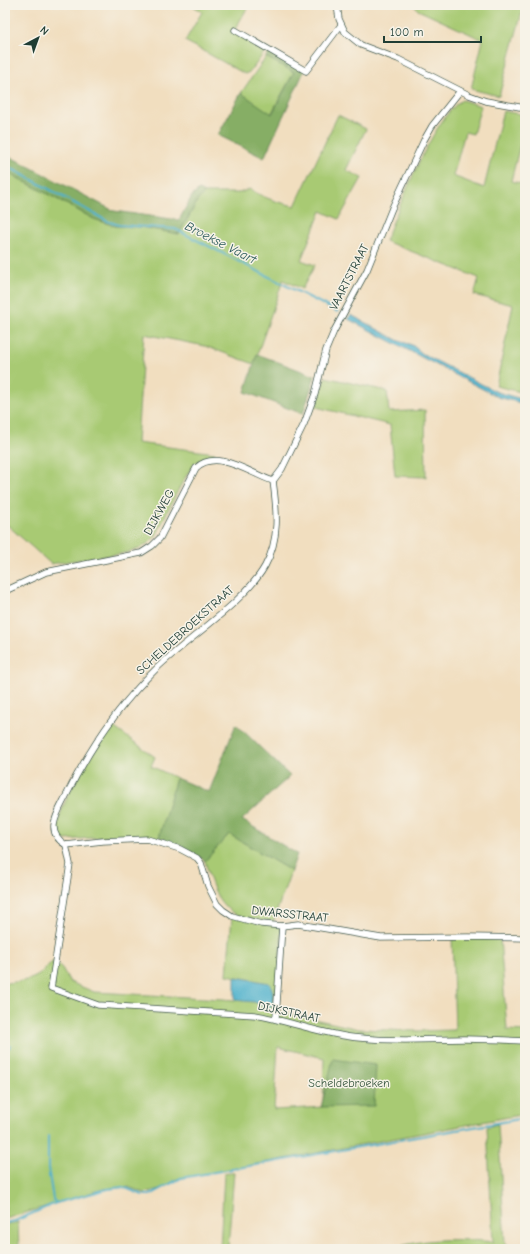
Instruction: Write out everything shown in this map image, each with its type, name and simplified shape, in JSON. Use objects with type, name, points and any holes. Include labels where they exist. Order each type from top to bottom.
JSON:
[{"type":"street","points":[[337,5],[341,25],[345,32],[361,45],[398,59],[460,91],[486,101],[525,108]]},
{"type":"street","points":[[236,30],[306,71],[341,25]]},
{"type":"street","name":"VAARTSTRAAT","points":[[273,481],[282,469],[304,424],[315,394],[326,350],[343,314],[367,270],[392,208],[424,140],[436,120],[460,91]]},
{"type":"street","name":"DIJKWEG","points":[[5,591],[46,572],[141,553],[152,546],[160,538],[193,474],[201,463],[218,460],[273,481]]},
{"type":"street","name":"SCHELDEBROEKSTRAAT","points":[[51,988],[70,864],[66,845],[57,838],[55,833],[54,829],[57,814],[79,772],[106,729],[139,688],[157,668],[249,588],[264,567],[274,545],[278,520],[273,481]]},
{"type":"street","name":"DWARSSTRAAT","points":[[66,845],[126,839],[147,840],[169,845],[197,858],[201,863],[214,898],[223,910],[232,916],[250,922],[282,926],[298,924],[380,938],[525,938]]},
{"type":"street","points":[[276,1018],[282,926]]},
{"type":"street","name":"DIJKSTRAAT","points":[[51,988],[98,1005],[222,1012],[276,1018],[334,1034],[358,1038],[416,1041],[463,1039],[525,1041]]},
{"type":"green space","points":[[192,5],[249,5],[234,31],[266,50],[251,71],[245,74],[185,41],[202,12]]},
{"type":"green space","points":[[413,5],[524,5],[499,96],[471,89],[483,40],[418,10]]},
{"type":"green space","points":[[269,52],[305,69],[264,158],[218,135],[241,93],[272,114],[294,72],[266,57]]},
{"type":"green space","points":[[266,57],[294,72],[271,114],[241,93]]},
{"type":"green space","points":[[462,100],[481,106],[473,134],[465,132],[453,176],[484,188],[503,111],[525,115],[525,125],[511,181],[525,184],[525,393],[496,386],[513,305],[474,295],[479,278],[385,241],[408,187],[429,144],[451,110]]},
{"type":"green space","points":[[338,115],[366,129],[346,170],[362,178],[339,219],[321,211],[301,260],[315,265],[302,289],[283,280],[254,364],[205,346],[144,334],[137,443],[215,453],[214,457],[201,460],[192,467],[175,496],[156,536],[149,543],[139,549],[125,553],[51,564],[5,523],[5,171],[94,219],[115,226],[140,227],[179,234],[198,200],[205,193],[239,193],[250,189],[272,200],[295,206]]},
{"type":"green space","points":[[5,154],[114,211],[179,220],[192,196],[199,190],[205,193],[198,200],[179,234],[140,227],[115,226],[94,219],[5,171]]},
{"type":"green space","points":[[257,354],[315,376],[303,414],[245,392]]},
{"type":"green space","points":[[325,377],[387,391],[389,412],[425,410],[426,477],[395,476],[390,425],[316,407]]},
{"type":"green space","points":[[236,724],[290,776],[242,820],[297,854],[291,871],[229,834],[205,861],[183,847],[159,838],[176,778],[209,792]]},
{"type":"green space","points":[[112,726],[155,757],[151,766],[176,778],[159,838],[132,835],[65,840],[61,839],[58,829],[60,816],[66,799],[96,748]]},
{"type":"green space","points":[[229,834],[291,871],[273,922],[257,921],[244,918],[233,913],[225,906],[214,888],[205,861]]},
{"type":"green space","points":[[232,916],[282,926],[277,1011],[359,1029],[415,1031],[455,1030],[452,937],[500,938],[507,1030],[525,1031],[525,1114],[177,1179],[163,1188],[144,1193],[128,1187],[103,1189],[5,1219],[5,983],[23,981],[32,978],[40,974],[48,965],[55,961],[62,968],[70,982],[94,992],[223,999],[255,1002],[264,1007],[269,983],[227,975]],"holes":[[[278,1047],[324,1058],[323,1107],[274,1110]]]},
{"type":"green space","name":"Scheldebroeken","points":[[333,1059],[376,1065],[374,1106],[321,1107]]},
{"type":"green space","points":[[498,1124],[505,1244],[520,1249],[391,1249],[403,1245],[442,1240],[493,1242],[487,1127]]},
{"type":"green space","points":[[234,1172],[228,1249],[220,1249],[224,1174]]},
{"type":"green space","points":[[18,1222],[19,1249],[5,1249],[5,1226]]},
{"type":"water","points":[[351,315],[399,341],[412,345],[423,354],[497,392],[525,400],[525,404],[498,397],[348,319]]},
{"type":"water","points":[[235,977],[269,983],[272,988],[273,995],[271,1007],[264,1007],[255,1002],[235,1000]]},
{"type":"waterway","name":"Broekse Vaart","points":[[5,165],[107,221],[119,225],[175,229],[338,312]]},
{"type":"waterway","points":[[5,1051],[10,1046]]},
{"type":"waterway","points":[[5,1223],[15,1221],[56,1203],[108,1189],[123,1187],[143,1195],[150,1195],[181,1178],[525,1118]]},
{"type":"waterway","points":[[48,1136],[48,1168],[53,1199],[56,1203]]}]
